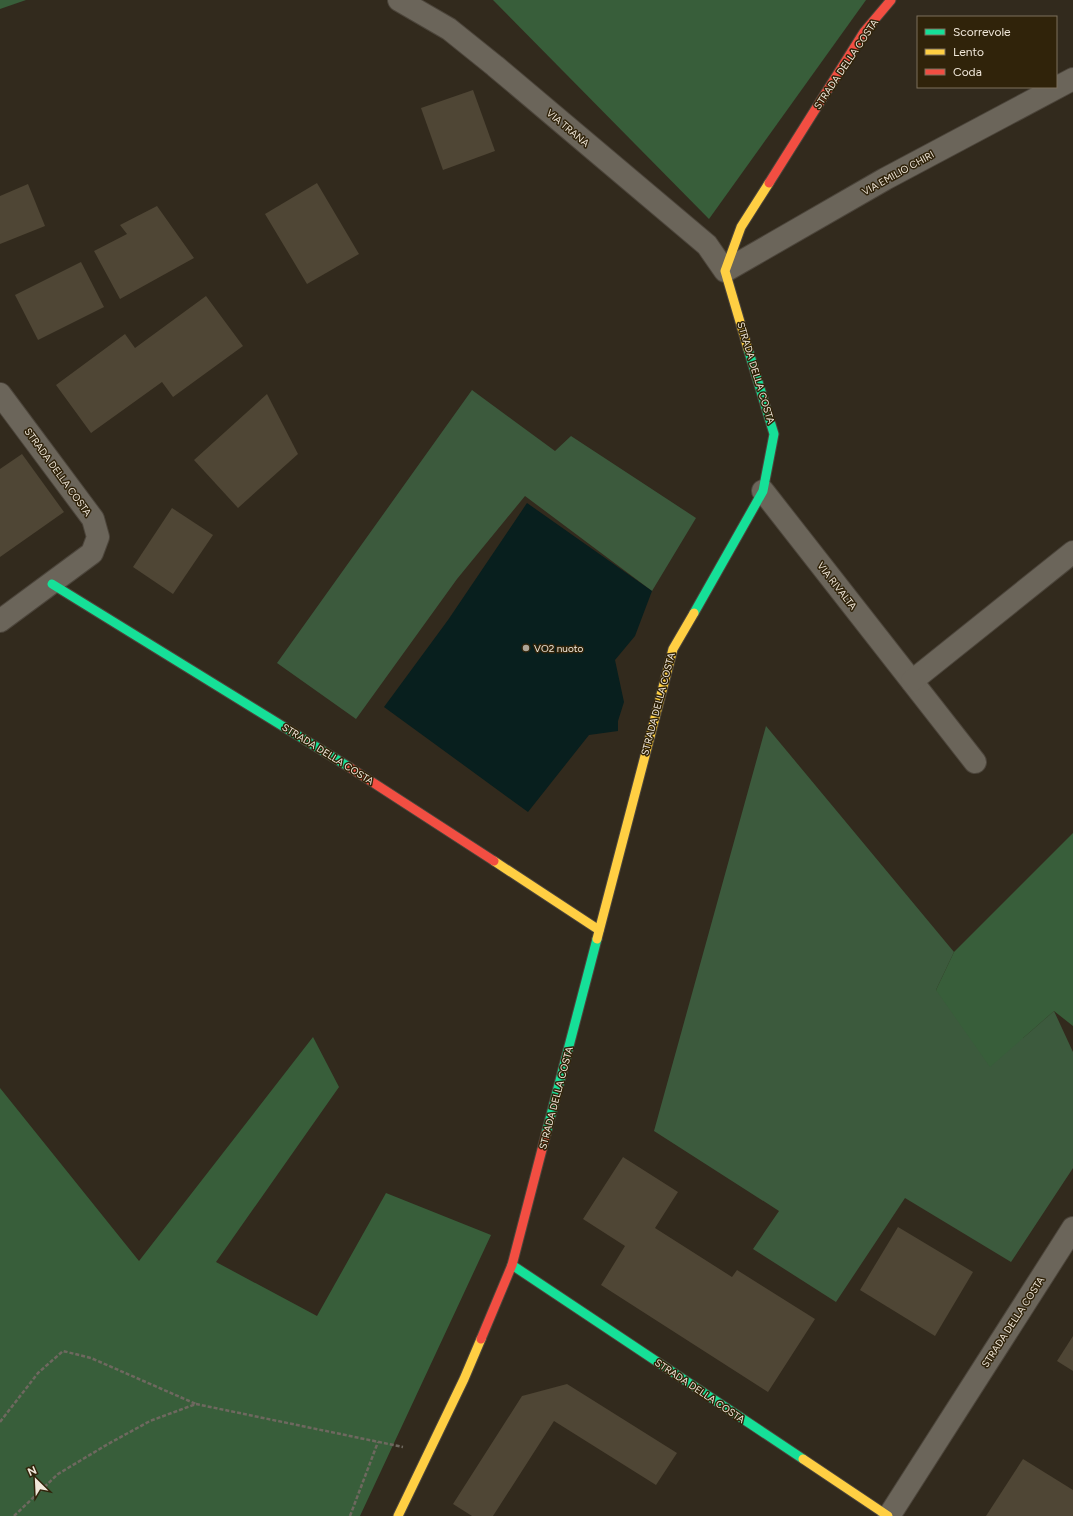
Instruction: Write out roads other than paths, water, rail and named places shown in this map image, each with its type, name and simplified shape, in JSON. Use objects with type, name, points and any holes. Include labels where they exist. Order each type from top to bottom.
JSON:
[{"type":"street","name":"VIA TRANA","points":[[399,0],[449,29],[495,66],[707,245],[725,271]]},
{"type":"street","name":"STRADA DELLA COSTA","points":[[398,1516],[464,1380],[512,1265],[673,649],[763,491],[774,434],[725,271],[741,227],[864,32],[891,0]]},
{"type":"street","name":"VIA EMILIO CHIRI","points":[[1057,88],[1073,79]]},
{"type":"street","name":"VIA EMILIO CHIRI","points":[[725,271],[885,179],[1056,88]]},
{"type":"street","name":"STRADA DELLA COSTA","points":[[0,394],[92,519],[98,537],[92,553],[0,621]]},
{"type":"street","name":"VIA RIVALTA","points":[[763,491],[976,762]]},
{"type":"street","points":[[912,680],[1073,552]]},
{"type":"street","name":"STRADA DELLA COSTA","points":[[52,584],[389,791],[599,930]]},
{"type":"street","name":"STRADA DELLA COSTA","points":[[512,1265],[889,1516],[1073,1228]]},
{"type":"water","name":"VO2 nuoto","points":[[527,503],[652,591],[635,636],[615,660],[624,702],[618,721],[618,731],[589,735],[528,812],[384,707],[448,620]]},
{"type":"place","name":"VO2 nuoto","points":[[526,648]]}]
